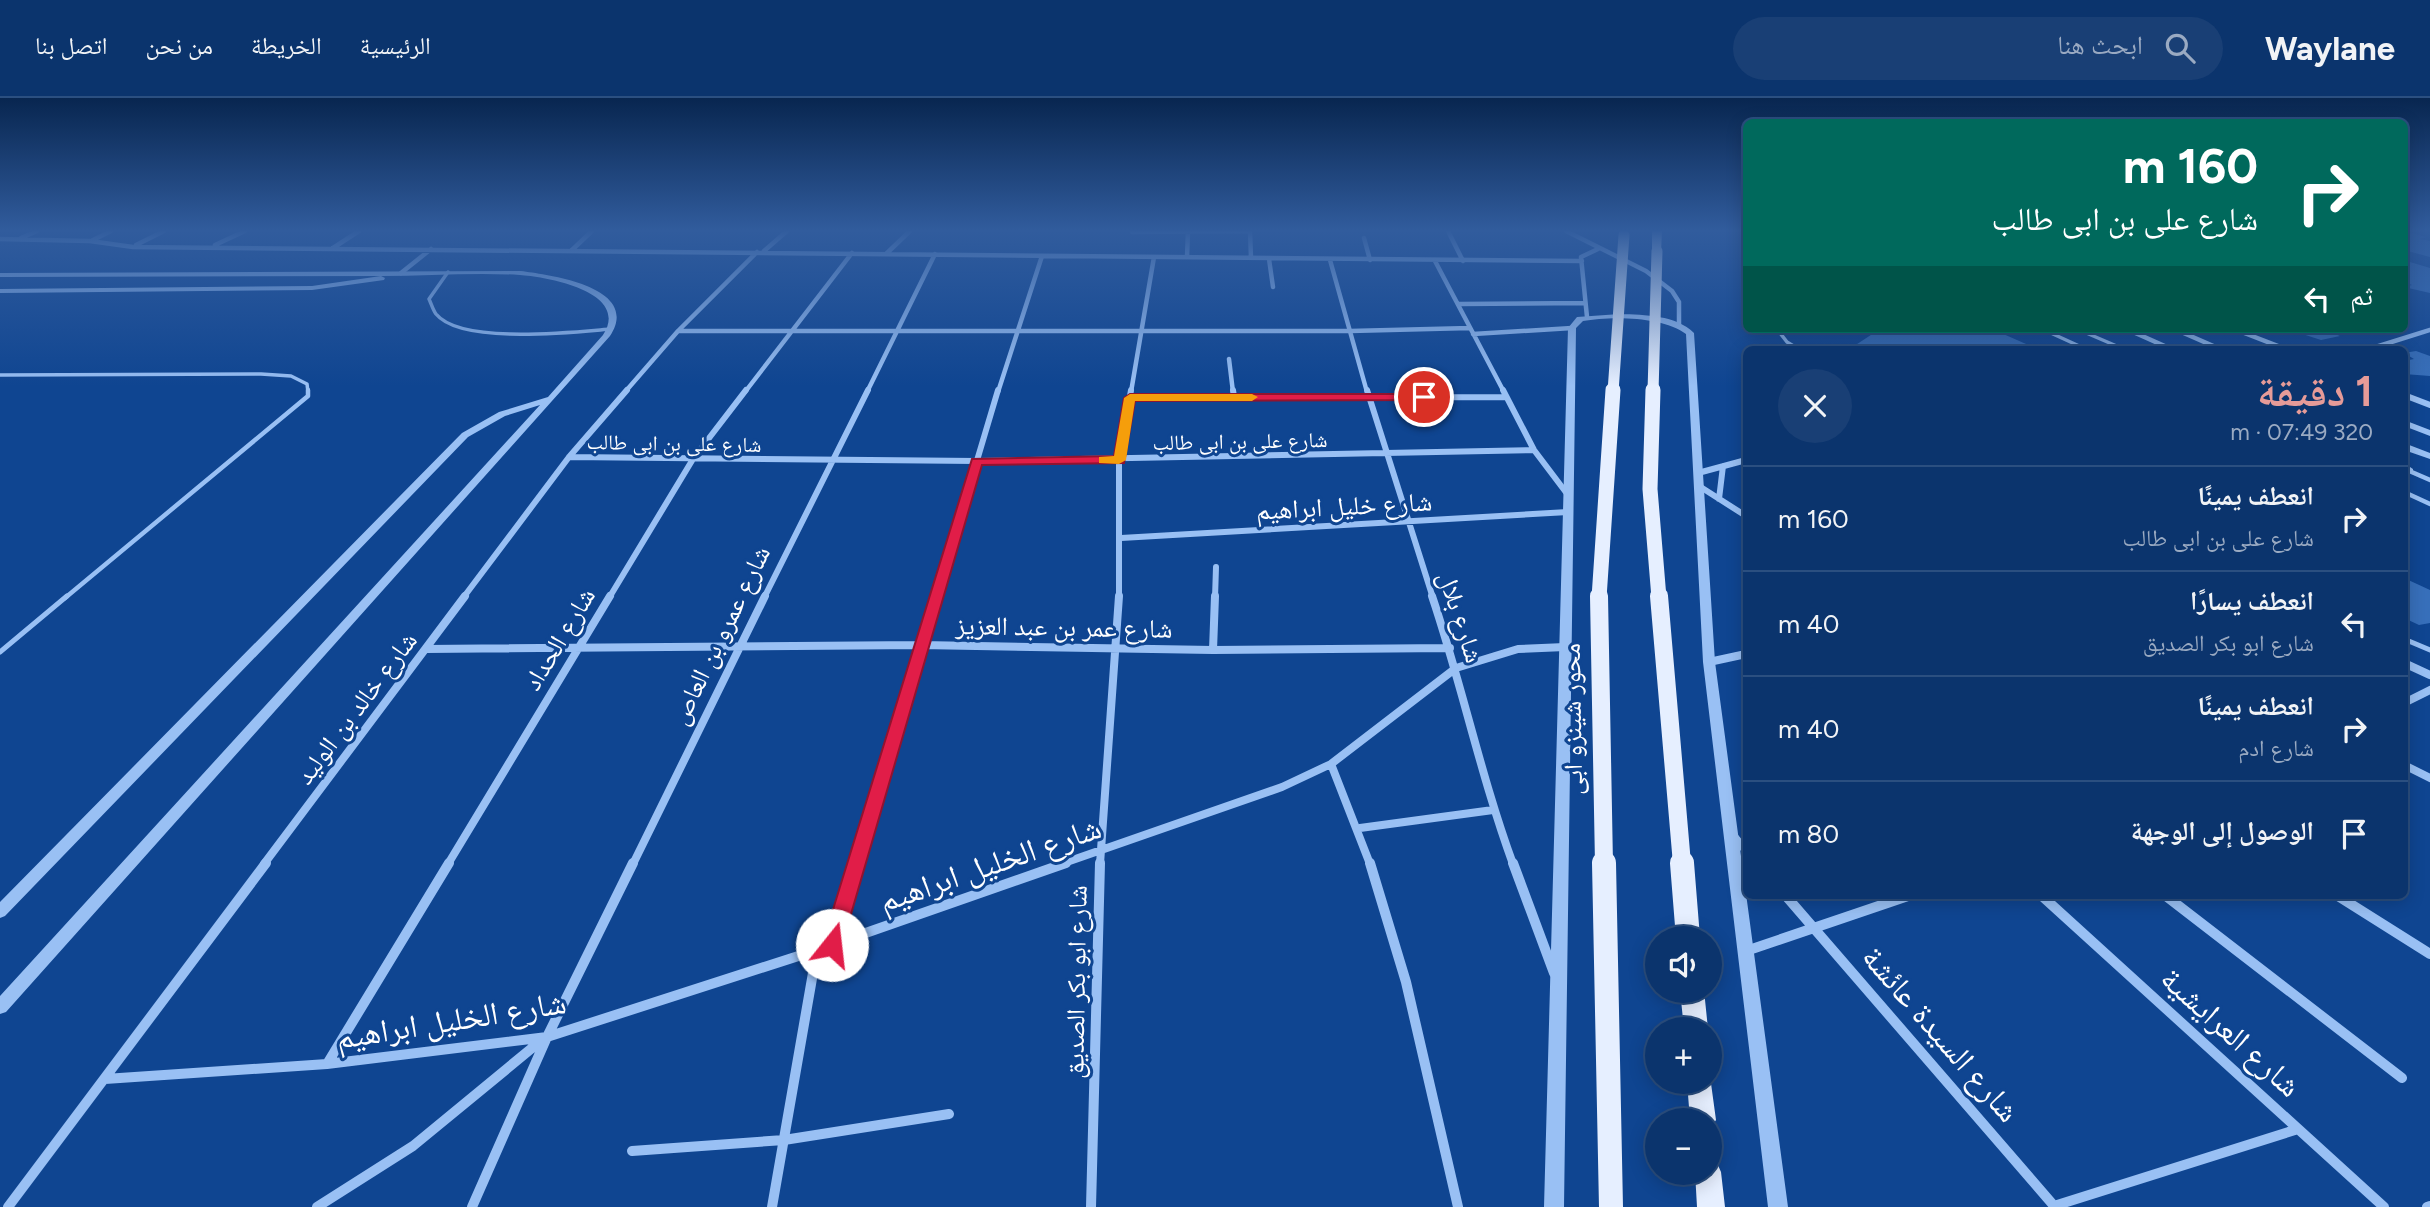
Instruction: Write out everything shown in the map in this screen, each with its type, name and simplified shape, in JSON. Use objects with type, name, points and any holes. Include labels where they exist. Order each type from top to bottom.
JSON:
[{"type":"main road","name":"محور شينزو ابى","points":[[1611,1207],[1598,581],[1620,283]]},
{"type":"main road","points":[[1656,283],[1650,489],[1687,926]]},
{"type":"main road","points":[[1709,1185],[1711,1207]]},
{"type":"street","points":[[0,291],[312,288],[359,283]]},
{"type":"street","points":[[0,1007],[611,329],[612,312],[603,298],[584,286],[568,283]]},
{"type":"street","name":"شارع خالد بن الوليد","points":[[8,1207],[569,457],[678,331],[728,283]]},
{"type":"street","name":"شارع الحداد","points":[[327,1064],[693,459],[829,283]]},
{"type":"street","name":"شارع عمرو بن العاص","points":[[472,1207],[547,1037],[737,647],[920,283]]},
{"type":"street","points":[[832,945],[1033,283]]},
{"type":"street","name":"شارع ابو بكر الصديق","points":[[1091,1207],[1100,852],[1117,648],[1121,538],[1119,460],[1149,283]]},
{"type":"street","points":[[1272,283],[1273,287]]},
{"type":"street","name":"شارع بلال","points":[[1336,283],[1385,454],[1456,668],[1493,810],[1559,985]]},
{"type":"street","points":[[1447,283],[1534,450],[1568,495]]},
{"type":"street","points":[[1554,1207],[1572,328],[1586,310],[1584,283]]},
{"type":"street","points":[[1662,283],[1669,288],[1679,304],[1679,324]]},
{"type":"street","points":[[1459,304],[1586,310],[1604,316],[1679,324],[1690,333],[1709,662],[1778,1207]]},
{"type":"street","points":[[678,331],[1350,331],[1470,328]]},
{"type":"street","points":[[1473,334],[1572,328]]},
{"type":"street","points":[[2379,346],[2430,330]]},
{"type":"street","points":[[2135,333],[2165,346]]},
{"type":"street","points":[[2183,333],[2214,346]]},
{"type":"street","points":[[2244,333],[2278,346]]},
{"type":"street","points":[[1229,359],[1234,397]]},
{"type":"street","points":[[1130,398],[1505,397]]},
{"type":"street","points":[[2408,397],[2430,405]]},
{"type":"street","points":[[0,912],[465,435],[502,414],[550,399]]},
{"type":"street","points":[[2408,425],[2430,433]]},
{"type":"street","points":[[2408,448],[2430,456]]},
{"type":"street","name":"شارع على بن ابى طالب","points":[[569,457],[1119,460],[1534,450]]},
{"type":"street","points":[[1698,479],[1723,466],[1743,461]]},
{"type":"street","points":[[1719,499],[1723,466]]},
{"type":"street","points":[[1698,479],[1719,499],[1743,514]]},
{"type":"street","name":"شارع خليل ابراهيم","points":[[1121,538],[1568,512]]},
{"type":"street","points":[[1213,650],[1216,567]]},
{"type":"street","name":"شارع عمر بن عبد العزيز","points":[[426,649],[921,645],[1213,650],[1450,648]]},
{"type":"street","name":"شارع الخليل ابراهيم","points":[[106,1079],[327,1064],[547,1037],[832,945],[1282,787],[1331,764],[1456,668],[1518,649],[1565,647]]},
{"type":"street","points":[[1709,662],[1743,655]]},
{"type":"street","points":[[2408,665],[2430,675]]},
{"type":"street","points":[[2408,701],[2430,690]]},
{"type":"street","points":[[1331,764],[1360,828],[1407,983],[1458,1207]]},
{"type":"street","points":[[2408,767],[2430,778]]},
{"type":"street","points":[[1360,828],[1493,810]]},
{"type":"street","points":[[1730,832],[1743,847]]},
{"type":"street","name":"شارع السيدة عائشة","points":[[1789,899],[2054,1206]]},
{"type":"street","points":[[1745,952],[1900,899]]},
{"type":"street","name":"شارع العرايشية","points":[[2045,899],[2384,1207]]},
{"type":"street","points":[[2170,899],[2402,1078]]},
{"type":"street","points":[[2343,899],[2430,954]]},
{"type":"street","points":[[772,1207],[817,950]]},
{"type":"street","points":[[317,1207],[413,1146],[547,1037]]},
{"type":"street","points":[[632,1152],[784,1140],[949,1114]]},
{"type":"street","points":[[2054,1206],[2298,1129]]},
{"type":"lane","points":[[440,283],[432,293],[430,306],[439,318],[462,328],[519,334],[611,329]]},
{"type":"lane","points":[[1780,333],[1794,346]]},
{"type":"lane","points":[[2051,333],[2079,346]]},
{"type":"lane","points":[[2086,333],[2117,346]]},
{"type":"lane","points":[[0,375],[261,374],[290,376],[307,384],[308,396],[0,652]]},
{"type":"lane","points":[[2408,470],[2430,480]]},
{"type":"lane","points":[[2408,494],[2430,504]]},
{"type":"lane","points":[[2408,641],[2430,650]]},
{"type":"building","points":[[2408,283],[2430,283],[2430,293],[2408,288],[2412,285]]},
{"type":"building","points":[[1874,333],[2001,333],[2031,346],[1854,346]]},
{"type":"building","points":[[2299,333],[2332,333],[2340,336],[2321,340]]},
{"type":"building","points":[[2416,351],[2430,356],[2430,376],[2408,374],[2408,360],[2414,359],[2408,352]]},
{"type":"building","points":[[2408,580],[2430,590],[2430,623],[2419,625],[2408,620]]},
{"type":"slow traffic","points":[[1104,460],[1119,460],[1130,398],[1252,397]]},
{"type":"route","points":[[832,945],[977,461],[1119,460],[1130,398],[1424,397]]}]
